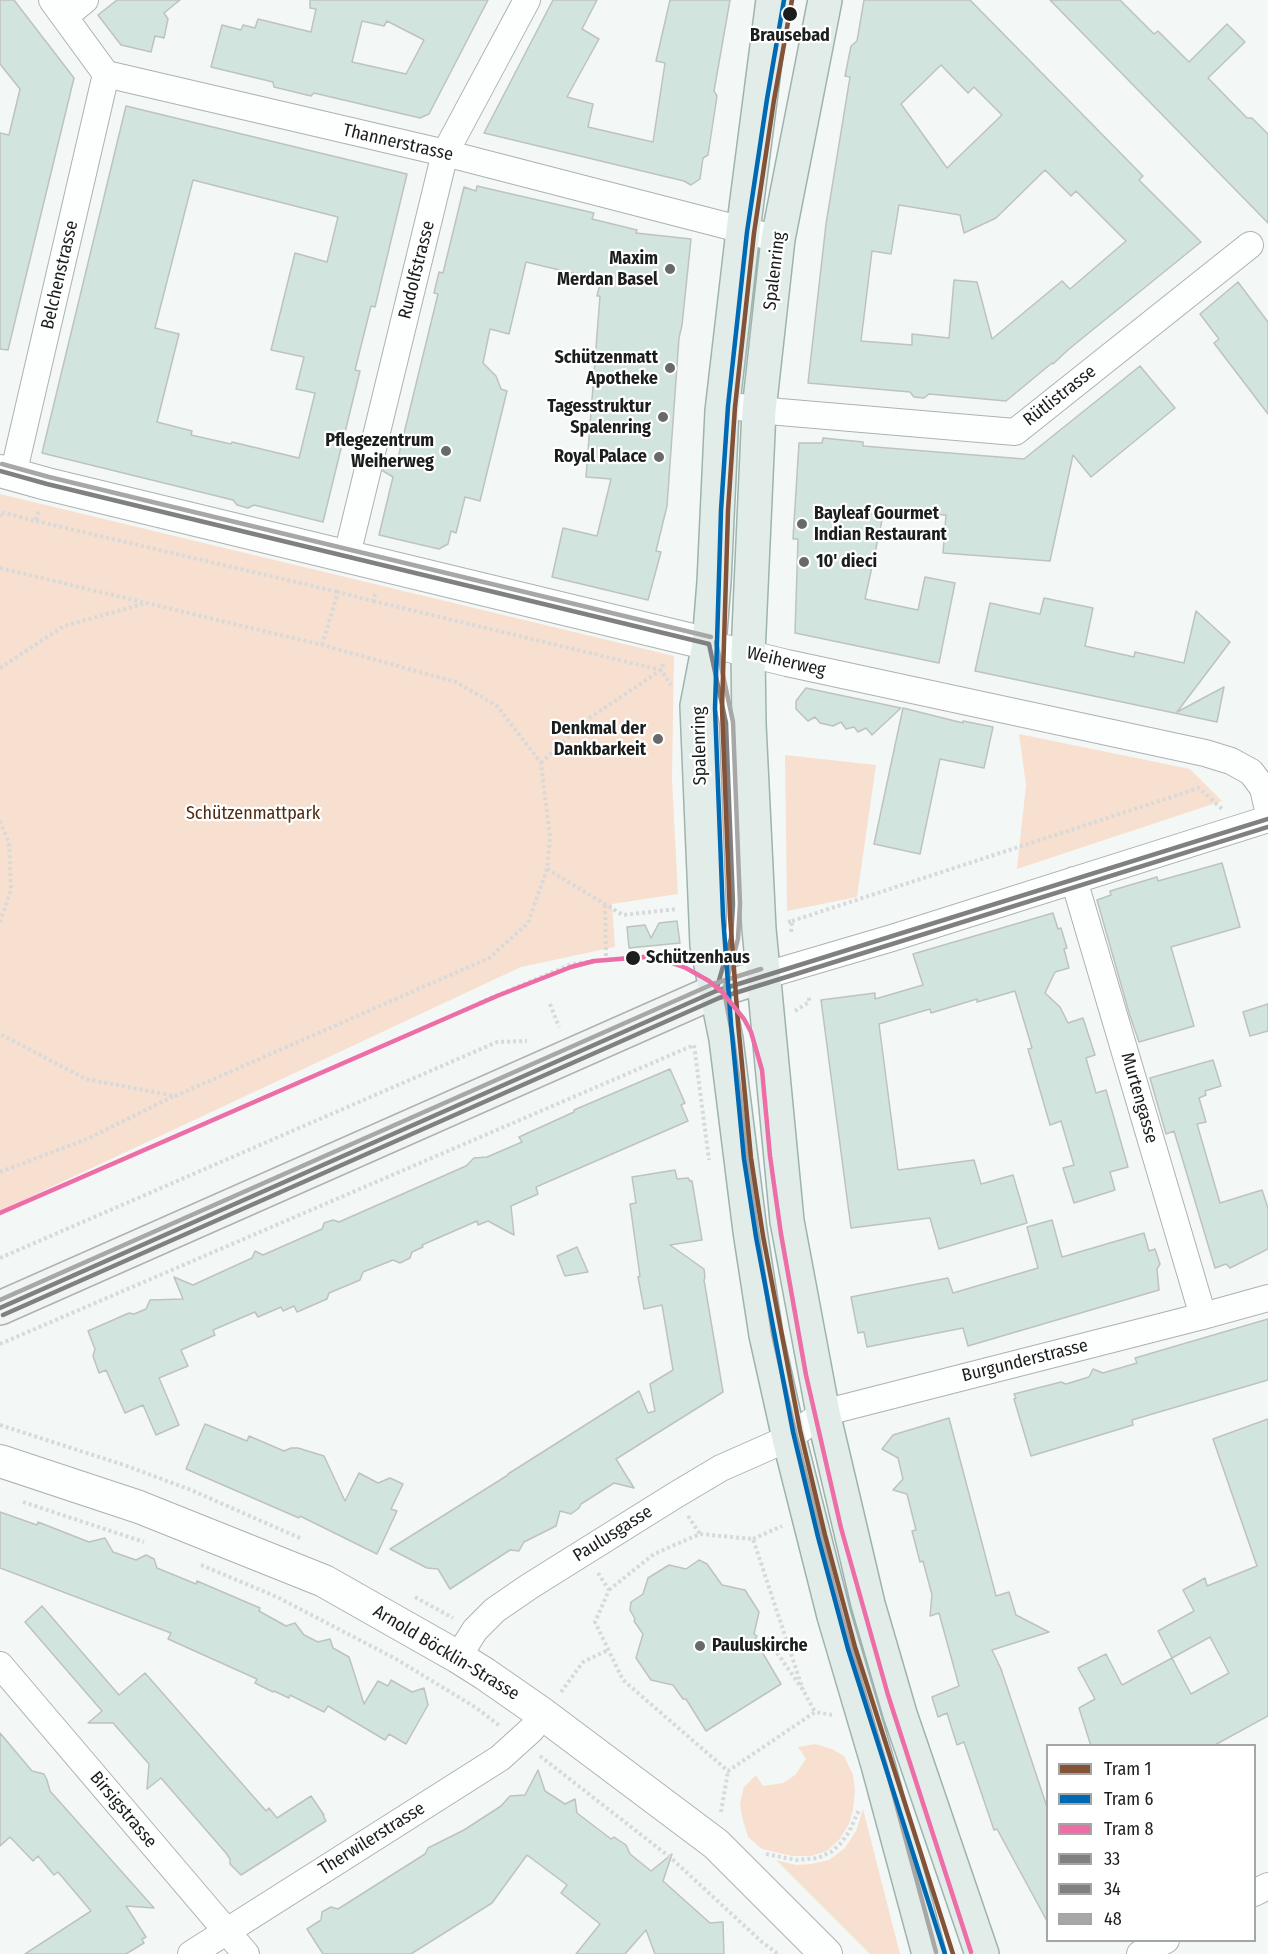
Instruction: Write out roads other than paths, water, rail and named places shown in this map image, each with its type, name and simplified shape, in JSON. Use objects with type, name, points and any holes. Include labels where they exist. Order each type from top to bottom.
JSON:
[{"type":"main road","name":"Spalenring","points":[[773,0],[723,405],[709,644],[697,706],[707,945],[726,1040],[750,1231],[766,1335],[834,1617],[929,1954]]},
{"type":"main road","name":"Spalenring","points":[[825,0],[778,240],[759,410],[748,654],[755,978],[787,1221],[823,1413],[868,1604],[904,1725],[982,1954]]},
{"type":"main road","points":[[0,1308],[716,991],[755,978]]},
{"type":"street","points":[[84,0],[58,8],[106,74]]},
{"type":"street","name":"Rudolfstrasse","points":[[347,555],[445,153],[527,0]]},
{"type":"street","name":"Thannerstrasse","points":[[106,74],[445,153],[778,240]]},
{"type":"street","name":"Belchenstrasse","points":[[6,473],[106,74]]},
{"type":"street","name":"Rütlistrasse","points":[[723,405],[1014,432],[1250,245]]},
{"type":"street","name":"Weiherweg","points":[[6,473],[748,654],[1205,753],[1231,761],[1251,772],[1263,788],[1268,810]]},
{"type":"street","points":[[755,978],[892,938],[1268,819]]},
{"type":"street","name":"Murtengasse","points":[[1074,880],[1203,1316]]},
{"type":"street","name":"Burgunderstrasse","points":[[789,1438],[823,1413],[1268,1298]]},
{"type":"street","name":"Paulusgasse","points":[[458,1657],[475,1630],[495,1610],[530,1586],[721,1468],[789,1438]]},
{"type":"street","name":"Arnold Böcklin-Strasse","points":[[0,1461],[139,1507],[324,1581],[458,1657],[544,1715],[716,1844],[826,1954]]},
{"type":"street","name":"Birsigstrasse","points":[[0,1665],[246,1954]]},
{"type":"street","name":"Therwilerstrasse","points":[[191,1954],[500,1758],[544,1715]]},
{"type":"street","points":[[1140,1954],[1164,1942]]},
{"type":"tram line","name":"6","points":[[784,0],[747,232],[728,406],[721,510],[715,708],[723,916],[731,1024],[744,1159],[756,1237],[793,1432],[848,1649],[945,1954]]},
{"type":"tram line","name":"1","points":[[792,0],[754,233],[735,407],[728,511],[722,708],[730,916],[738,1023],[751,1158],[763,1236],[800,1430],[855,1647],[953,1954]]},
{"type":"tram line","name":"8","points":[[0,1213],[497,996],[571,967],[594,961],[644,957],[686,968],[709,981],[722,992],[744,1019],[751,1032],[762,1070],[770,1156],[781,1234],[806,1375],[841,1528],[888,1695],[971,1952]]},
{"type":"place","name":"Brausebad","points":[[790,14]]},
{"type":"place","name":"Maxim Merdan Basel","points":[[670,269]]},
{"type":"place","name":"Schützenmatt Apotheke","points":[[670,368]]},
{"type":"place","name":"Tagesstruktur Spalenring","points":[[663,417]]},
{"type":"place","name":"Pflegezentrum Weiherweg","points":[[446,451]]},
{"type":"place","name":"Royal Palace","points":[[659,457]]},
{"type":"place","name":"Bayleaf Gourmet Indian Restaurant","points":[[802,524]]},
{"type":"place","name":"10' dieci","points":[[804,562]]},
{"type":"place","name":"Denkmal der Dankbarkeit","points":[[658,739]]},
{"type":"place","name":"Schützenhaus","points":[[633,958]]},
{"type":"place","name":"Pauluskirche","points":[[700,1646]]},
{"type":"park label","name":"Schützenmattpark","points":[[253,814]]}]
